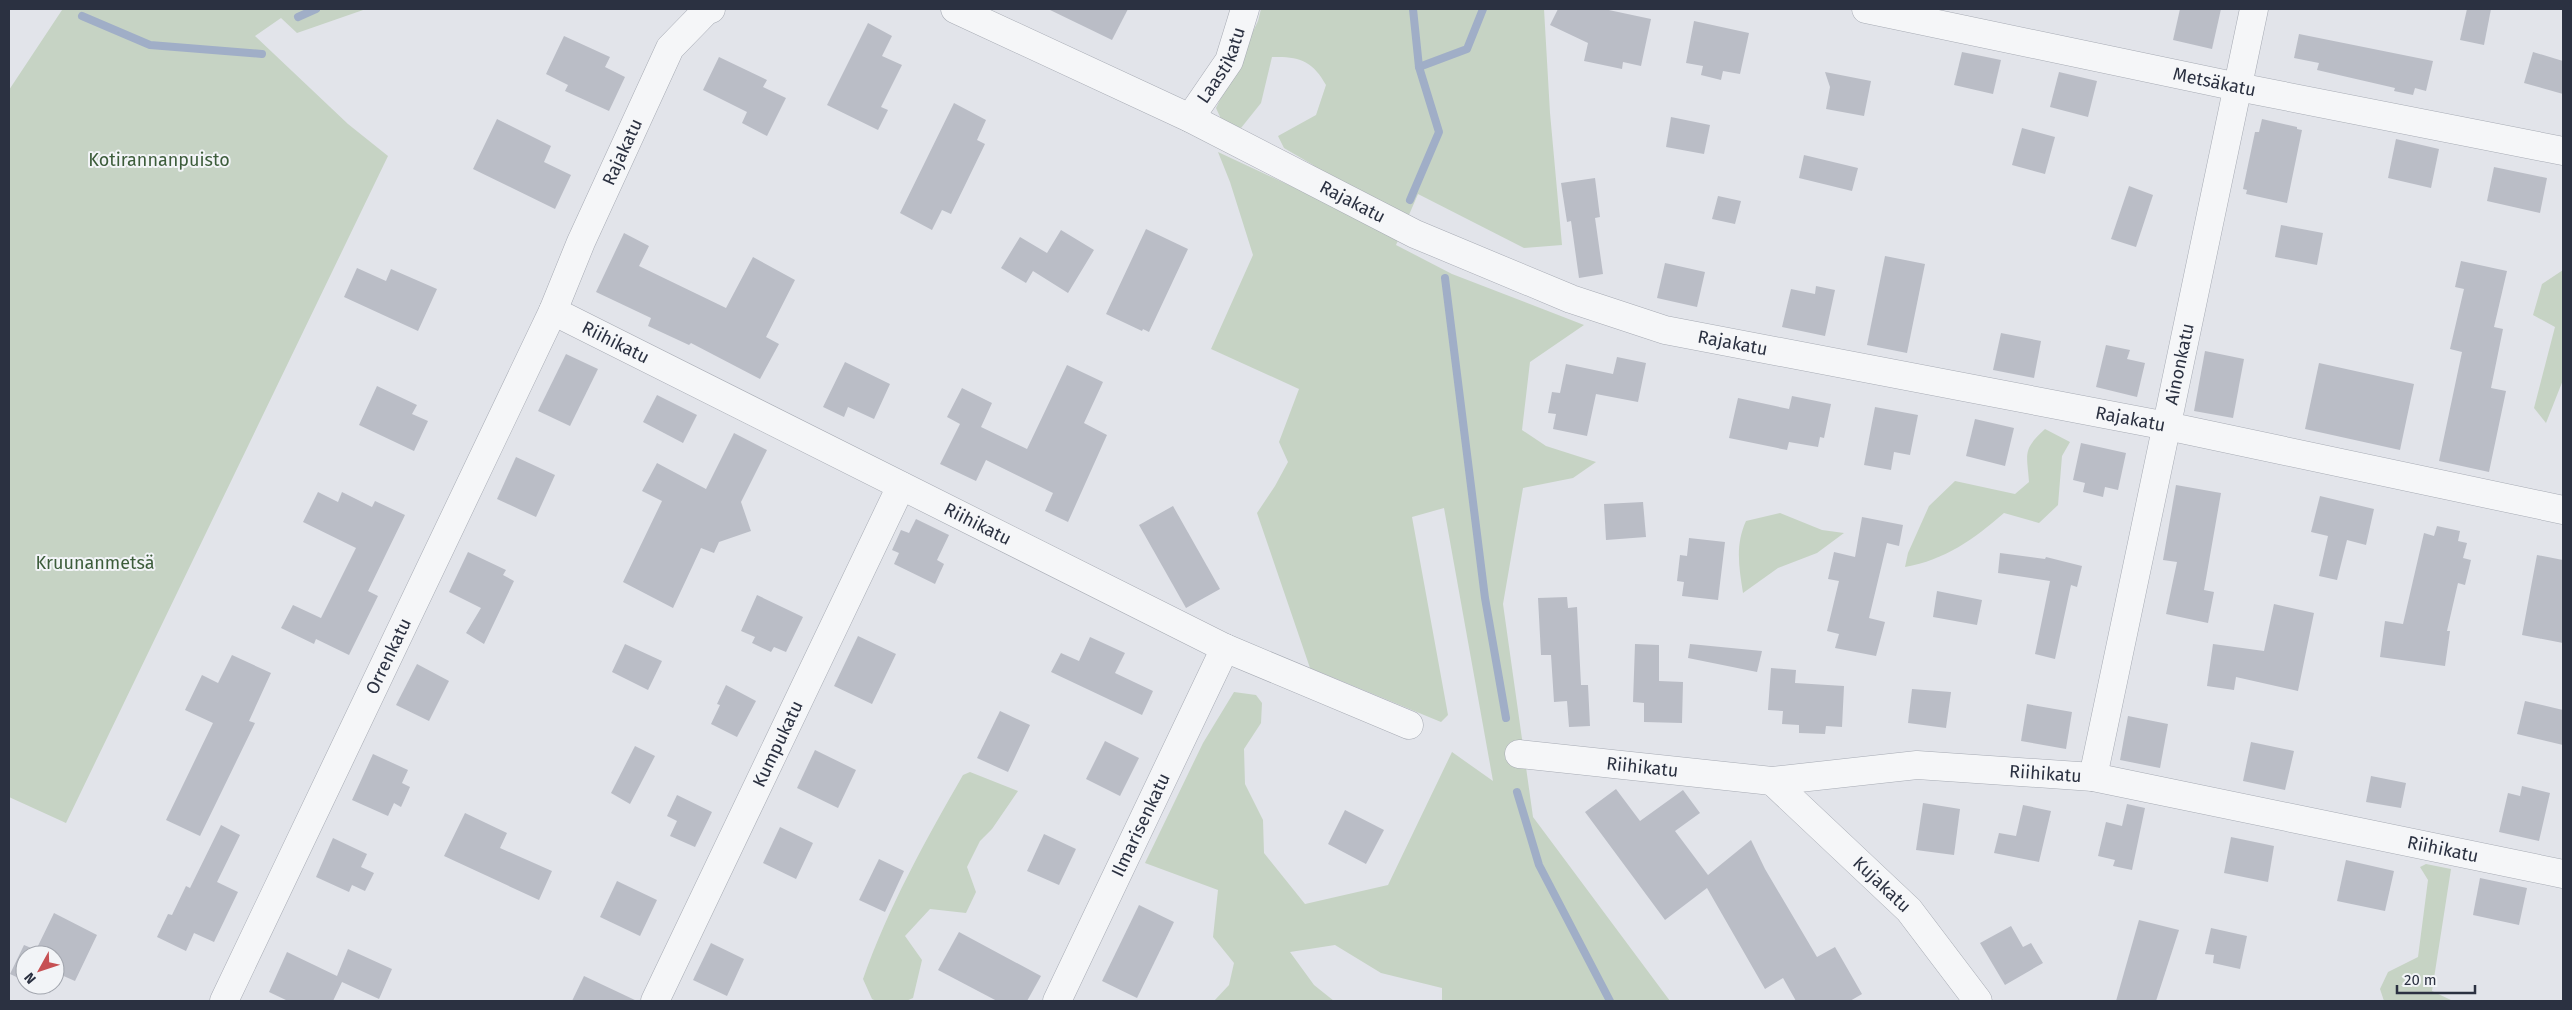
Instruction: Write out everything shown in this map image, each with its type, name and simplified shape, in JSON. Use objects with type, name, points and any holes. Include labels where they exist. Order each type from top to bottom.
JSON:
[{"type":"street","name":"Rajakatu","points":[[553,311],[581,242],[670,48],[706,11],[711,9]]},
{"type":"street","name":"Rajakatu","points":[[955,9],[1190,118],[1415,234],[1571,299],[1665,330],[2167,426],[2563,510]]},
{"type":"street","name":"Laastikatu","points":[[1190,118],[1229,61],[1245,9]]},
{"type":"street","name":"Metsäkatu","points":[[1866,9],[2238,87],[2563,151]]},
{"type":"street","name":"Ainonkatu","points":[[2093,777],[2254,9]]},
{"type":"street","name":"Riihikatu","points":[[553,311],[1225,648],[1409,725]]},
{"type":"street","name":"Orrenkatu","points":[[224,1001],[553,311]]},
{"type":"street","name":"Kumpukatu","points":[[655,1001],[901,486]]},
{"type":"street","name":"Ilmarisenkatu","points":[[1057,1001],[1225,648]]},
{"type":"street","name":"Riihikatu","points":[[1520,754],[1772,780],[1917,766],[2093,777],[2563,874]]},
{"type":"street","name":"Kujakatu","points":[[1772,780],[1909,910],[1978,1001]]},
{"type":"green space","name":"Kotirannanpuisto","points":[[60,9],[366,9],[297,33],[281,18],[255,36],[348,124],[388,156],[66,823],[9,797],[9,90],[62,10]]},
{"type":"green space","points":[[1261,9],[1544,9],[1550,113],[1562,245],[1524,248],[1418,194],[1396,245],[1452,274],[1584,325],[1530,362],[1522,430],[1546,446],[1596,462],[1573,478],[1523,488],[1503,604],[1533,817],[1670,1001],[1442,1001],[1442,988],[1381,973],[1335,945],[1290,952],[1314,985],[1334,1001],[1214,1001],[1229,985],[1234,963],[1213,937],[1218,890],[1145,863],[1203,743],[1234,692],[1256,695],[1262,703],[1261,723],[1244,749],[1245,784],[1263,820],[1264,853],[1305,904],[1388,885],[1452,752],[1493,781],[1444,508],[1412,517],[1448,715],[1441,722],[1310,668],[1257,513],[1288,462],[1279,442],[1299,389],[1211,349],[1253,255],[1230,182],[1218,152],[1336,207],[1313,165],[1284,148],[1278,136],[1316,115],[1326,85],[1316,70],[1310,65],[1298,59],[1272,57],[1261,103],[1241,128],[1222,121],[1216,108],[1258,21]]},
{"type":"green space","points":[[2563,270],[2563,380],[2546,423],[2534,408],[2555,327],[2533,315],[2542,284]]},
{"type":"green space","points":[[2045,429],[2070,442],[2062,456],[2058,505],[2039,523],[2004,513],[1970,540],[1946,554],[1920,564],[1905,567],[1908,553],[1929,506],[1955,481],[2015,494],[2029,482],[2027,458],[2029,447]]},
{"type":"green space","points":[[1780,513],[1822,530],[1844,533],[1817,553],[1778,568],[1743,593],[1739,565],[1739,547],[1746,521]]},
{"type":"green space","points":[[970,772],[1018,791],[992,829],[980,841],[967,867],[976,892],[966,913],[930,909],[905,936],[922,960],[913,998],[906,1001],[876,1001],[872,999],[863,979],[884,926],[921,850],[963,775]]},
{"type":"green space","points":[[2426,864],[2451,869],[2432,991],[2453,1001],[2384,1001],[2380,989],[2388,972],[2418,957],[2428,880],[2420,867]]},
{"type":"building","points":[[1048,9],[1128,9],[1112,40]]},
{"type":"building","points":[[1558,9],[1604,9],[1651,19],[1641,66],[1623,62],[1622,69],[1584,61],[1588,43],[1550,25]]},
{"type":"building","points":[[2180,9],[2221,9],[2212,49],[2173,40]]},
{"type":"building","points":[[2467,9],[2491,9],[2484,45],[2460,40]]},
{"type":"building","points":[[1694,21],[1749,33],[1740,74],[1723,71],[1721,80],[1701,75],[1703,66],[1686,63]]},
{"type":"building","points":[[868,23],[892,36],[882,56],[902,65],[881,107],[888,110],[878,130],[827,105]]},
{"type":"building","points":[[2299,34],[2433,61],[2426,91],[2415,88],[2413,95],[2394,91],[2395,88],[2317,70],[2319,63],[2294,58]]},
{"type":"building","points":[[564,36],[610,57],[605,67],[625,77],[609,111],[565,91],[568,85],[546,74]]},
{"type":"building","points":[[1962,52],[2001,60],[1993,94],[1954,85]]},
{"type":"building","points":[[2533,52],[2563,61],[2563,94],[2524,83]]},
{"type":"building","points":[[719,57],[767,80],[763,87],[786,98],[767,136],[742,123],[747,112],[703,90]]},
{"type":"building","points":[[1825,72],[1871,81],[1864,116],[1826,109],[1830,87]]},
{"type":"building","points":[[2059,72],[2097,81],[2088,117],[2050,107]]},
{"type":"building","points":[[954,103],[986,120],[977,140],[985,144],[951,214],[942,210],[932,230],[900,213]]},
{"type":"building","points":[[1671,117],[1710,125],[1704,154],[1666,147]]},
{"type":"building","points":[[497,119],[551,146],[544,162],[571,175],[555,209],[473,169]]},
{"type":"building","points":[[2262,119],[2297,127],[2297,129],[2302,130],[2287,203],[2246,194],[2247,190],[2243,189],[2255,132],[2259,132]]},
{"type":"building","points":[[2022,128],[2055,137],[2045,174],[2012,165]]},
{"type":"building","points":[[2396,139],[2439,149],[2431,188],[2388,178]]},
{"type":"building","points":[[1804,155],[1858,168],[1852,191],[1799,178]]},
{"type":"building","points":[[2494,167],[2547,178],[2540,213],[2487,201]]},
{"type":"building","points":[[1595,178],[1600,217],[1595,218],[1603,274],[1579,278],[1571,221],[1567,222],[1561,183]]},
{"type":"building","points":[[2129,186],[2153,195],[2136,247],[2111,239]]},
{"type":"building","points":[[1718,196],[1741,201],[1735,224],[1712,219]]},
{"type":"building","points":[[2281,225],[2323,233],[2317,265],[2275,257]]},
{"type":"building","points":[[1146,229],[1188,249],[1149,332],[1143,329],[1142,331],[1106,314]]},
{"type":"building","points":[[1061,230],[1094,250],[1068,293],[1033,271],[1026,283],[1001,268],[1020,237],[1047,253]]},
{"type":"building","points":[[624,233],[649,246],[639,266],[726,308],[753,257],[795,280],[766,337],[779,344],[760,379],[691,343],[689,345],[648,326],[651,318],[596,292]]},
{"type":"building","points":[[1885,256],[1925,264],[1907,353],[1867,345]]},
{"type":"building","points":[[2461,261],[2507,271],[2494,327],[2503,329],[2491,388],[2506,391],[2489,472],[2439,461],[2462,352],[2450,349],[2464,289],[2455,287]]},
{"type":"building","points":[[1665,263],[1705,272],[1697,307],[1657,298]]},
{"type":"building","points":[[357,268],[386,281],[391,269],[437,289],[418,331],[344,297]]},
{"type":"building","points":[[1816,286],[1835,290],[1825,336],[1782,327],[1791,289],[1815,294]]},
{"type":"building","points":[[2001,333],[2041,341],[2034,378],[1993,370]]},
{"type":"building","points":[[2106,345],[2130,350],[2127,359],[2145,363],[2137,397],[2096,387]]},
{"type":"building","points":[[2205,351],[2244,359],[2233,418],[2194,411]]},
{"type":"building","points":[[566,354],[598,369],[570,426],[538,411]]},
{"type":"building","points":[[1617,357],[1646,363],[1638,402],[1596,394],[1587,436],[1553,429],[1556,414],[1548,413],[1552,392],[1560,393],[1566,364],[1613,374]]},
{"type":"building","points":[[845,362],[890,384],[874,419],[848,407],[844,417],[823,407]]},
{"type":"building","points":[[2319,363],[2414,384],[2400,450],[2305,429]]},
{"type":"building","points":[[1067,365],[1103,382],[1084,423],[1107,435],[1068,522],[1045,511],[1053,493],[986,460],[976,481],[940,464],[960,424],[947,417],[962,388],[992,403],[981,427],[1027,449]]},
{"type":"building","points":[[377,386],[417,405],[412,414],[428,421],[414,451],[359,425]]},
{"type":"building","points":[[657,395],[697,415],[683,443],[643,422]]},
{"type":"building","points":[[1792,396],[1831,404],[1824,438],[1820,437],[1818,447],[1789,442],[1787,450],[1729,438],[1738,398],[1789,409]]},
{"type":"building","points":[[1875,407],[1918,415],[1910,455],[1894,452],[1891,470],[1864,465]]},
{"type":"building","points":[[1975,419],[2014,428],[2005,466],[1966,456]]},
{"type":"building","points":[[734,433],[767,450],[741,502],[751,531],[719,542],[714,553],[701,548],[673,608],[623,582],[662,501],[642,491],[657,463],[706,489]]},
{"type":"building","points":[[2081,443],[2126,453],[2118,490],[2105,487],[2103,497],[2083,492],[2085,483],[2073,480]]},
{"type":"building","points":[[516,457],[555,475],[536,517],[497,499]]},
{"type":"building","points":[[2176,485],[2221,493],[2204,590],[2214,592],[2208,623],[2166,614],[2177,562],[2163,560]]},
{"type":"building","points":[[318,492],[338,502],[342,492],[372,507],[375,501],[405,515],[368,591],[378,596],[349,655],[316,639],[314,644],[281,628],[293,605],[321,618],[356,548],[303,522]]},
{"type":"building","points":[[2320,496],[2374,509],[2366,545],[2347,540],[2337,580],[2319,576],[2328,536],[2311,532]]},
{"type":"building","points":[[1643,502],[1646,537],[1606,540],[1604,504]]},
{"type":"building","points":[[1173,506],[1220,589],[1186,608],[1139,525]]},
{"type":"building","points":[[1862,517],[1903,525],[1899,546],[1887,543],[1869,618],[1885,622],[1876,656],[1835,648],[1839,634],[1827,631],[1839,581],[1828,579],[1834,552],[1855,557]]},
{"type":"building","points":[[916,519],[949,535],[937,560],[944,564],[935,584],[894,564],[899,553],[892,550],[901,530],[909,533]]},
{"type":"building","points":[[2437,526],[2460,531],[2458,541],[2467,543],[2463,558],[2471,560],[2465,585],[2458,583],[2447,631],[2450,631],[2445,666],[2380,657],[2385,621],[2403,624],[2424,533],[2434,536]]},
{"type":"building","points":[[1689,538],[1725,542],[1718,600],[1682,596],[1684,582],[1677,581],[1680,555],[1687,556]]},
{"type":"building","points":[[468,552],[506,570],[503,575],[514,581],[484,644],[466,633],[481,608],[449,592]]},
{"type":"building","points":[[2000,553],[2045,559],[2046,557],[2082,566],[2077,587],[2071,585],[2055,659],[2035,654],[2050,581],[1998,573]]},
{"type":"building","points":[[2537,555],[2563,560],[2563,643],[2522,635]]},
{"type":"building","points":[[1937,591],[1982,600],[1977,625],[1933,617]]},
{"type":"building","points":[[757,595],[803,617],[786,652],[774,647],[771,652],[752,643],[755,637],[741,631]]},
{"type":"building","points":[[1567,597],[1568,608],[1577,607],[1581,685],[1588,685],[1590,726],[1569,727],[1567,701],[1554,702],[1551,655],[1541,655],[1538,598]]},
{"type":"building","points":[[2274,604],[2314,613],[2298,691],[2236,677],[2234,690],[2207,686],[2213,644],[2264,651]]},
{"type":"building","points":[[858,636],[896,654],[872,704],[834,686]]},
{"type":"building","points":[[1090,637],[1125,653],[1115,673],[1153,691],[1142,715],[1051,672],[1061,653],[1079,661]]},
{"type":"building","points":[[625,644],[662,661],[648,690],[612,672]]},
{"type":"building","points":[[1635,644],[1659,645],[1659,681],[1683,682],[1682,723],[1644,722],[1644,703],[1633,702]]},
{"type":"building","points":[[1690,644],[1762,651],[1757,672],[1688,658]]},
{"type":"building","points":[[232,655],[271,673],[249,721],[255,723],[200,836],[166,820],[213,723],[185,710],[202,675],[218,683]]},
{"type":"building","points":[[417,664],[449,681],[429,721],[396,705]]},
{"type":"building","points":[[1771,668],[1796,670],[1795,683],[1844,686],[1842,727],[1826,726],[1825,734],[1799,733],[1799,725],[1782,724],[1783,711],[1768,710]]},
{"type":"building","points":[[726,685],[756,701],[737,737],[711,724],[720,705],[717,704]]},
{"type":"building","points":[[1912,689],[1951,692],[1946,728],[1908,723]]},
{"type":"building","points":[[2525,701],[2563,710],[2563,745],[2517,734]]},
{"type":"building","points":[[2027,704],[2072,712],[2066,749],[2021,741]]},
{"type":"building","points":[[1000,711],[1030,725],[1008,772],[977,758]]},
{"type":"building","points":[[2128,716],[2168,724],[2160,768],[2120,760]]},
{"type":"building","points":[[1105,741],[1139,758],[1120,796],[1086,779]]},
{"type":"building","points":[[2251,742],[2294,751],[2285,790],[2243,781]]},
{"type":"building","points":[[635,746],[655,756],[630,804],[611,793]]},
{"type":"building","points":[[815,750],[856,770],[838,808],[797,788]]},
{"type":"building","points":[[373,754],[408,770],[402,783],[410,787],[401,807],[394,803],[388,816],[352,800]]},
{"type":"building","points":[[2371,776],[2406,783],[2401,808],[2366,802]]},
{"type":"building","points":[[2522,786],[2550,793],[2539,841],[2499,832],[2508,793],[2520,796]]},
{"type":"building","points":[[1616,789],[1640,821],[1683,790],[1700,813],[1675,831],[1708,875],[1751,840],[1765,869],[1817,957],[1835,947],[1862,994],[1850,1001],[1796,1001],[1783,978],[1765,989],[1707,888],[1665,920],[1585,812]]},
{"type":"building","points":[[677,795],[712,812],[695,847],[670,836],[677,821],[667,816]]},
{"type":"building","points":[[1923,803],[1960,809],[1954,855],[1916,850]]},
{"type":"building","points":[[2127,804],[2145,808],[2132,870],[2113,866],[2115,860],[2098,856],[2106,822],[2122,826]]},
{"type":"building","points":[[2023,805],[2051,811],[2039,862],[1994,853],[1999,833],[2016,836]]},
{"type":"building","points":[[1345,810],[1384,830],[1366,864],[1328,844]]},
{"type":"building","points":[[465,813],[507,833],[500,848],[552,871],[539,900],[444,856]]},
{"type":"building","points":[[221,825],[240,835],[217,882],[238,892],[214,942],[194,933],[186,951],[157,937],[168,914],[172,915],[186,886],[190,888]]},
{"type":"building","points":[[780,827],[813,843],[796,879],[763,863]]},
{"type":"building","points":[[1044,834],[1076,849],[1059,885],[1027,871]]},
{"type":"building","points":[[2231,837],[2274,846],[2268,882],[2224,873]]},
{"type":"building","points":[[333,838],[367,854],[361,867],[374,873],[365,891],[352,885],[349,892],[316,877]]},
{"type":"building","points":[[879,859],[904,871],[885,912],[859,900]]},
{"type":"building","points":[[2346,860],[2394,871],[2385,911],[2337,901]]},
{"type":"building","points":[[2480,878],[2527,888],[2519,925],[2473,915]]},
{"type":"building","points":[[617,881],[657,900],[640,936],[600,917]]},
{"type":"building","points":[[1139,905],[1174,922],[1137,998],[1102,981]]},
{"type":"building","points":[[54,913],[97,935],[75,981],[65,977],[65,945],[38,945]]},
{"type":"building","points":[[2139,920],[2179,930],[2156,1001],[2116,1001]]},
{"type":"building","points":[[2011,926],[2023,947],[2031,943],[2043,963],[2005,985],[1980,943]]},
{"type":"building","points":[[2211,928],[2247,936],[2240,969],[2213,963],[2214,955],[2205,954]]},
{"type":"building","points":[[959,932],[1041,976],[1027,1001],[997,1001],[938,970]]},
{"type":"building","points":[[711,943],[744,959],[727,996],[693,980]]},
{"type":"building","points":[[348,949],[392,969],[379,999],[342,982],[333,1001],[288,1001],[269,992],[287,952],[337,976]]},
{"type":"building","points":[[15,964],[15,976],[10,974]]},
{"type":"building","points":[[584,976],[637,1001],[572,1001]]},
{"type":"waterway","points":[[298,17],[316,9]]},
{"type":"waterway","points":[[1410,200],[1439,132],[1419,67],[1413,9]]},
{"type":"waterway","points":[[1419,67],[1467,49],[1483,9]]},
{"type":"waterway","points":[[82,16],[150,45],[262,54]]},
{"type":"waterway","points":[[1445,278],[1485,598],[1506,718]]},
{"type":"waterway","points":[[1517,792],[1539,865],[1610,1001]]},
{"type":"park label","name":"Kruunanmetsä","points":[[95,563]]}]
